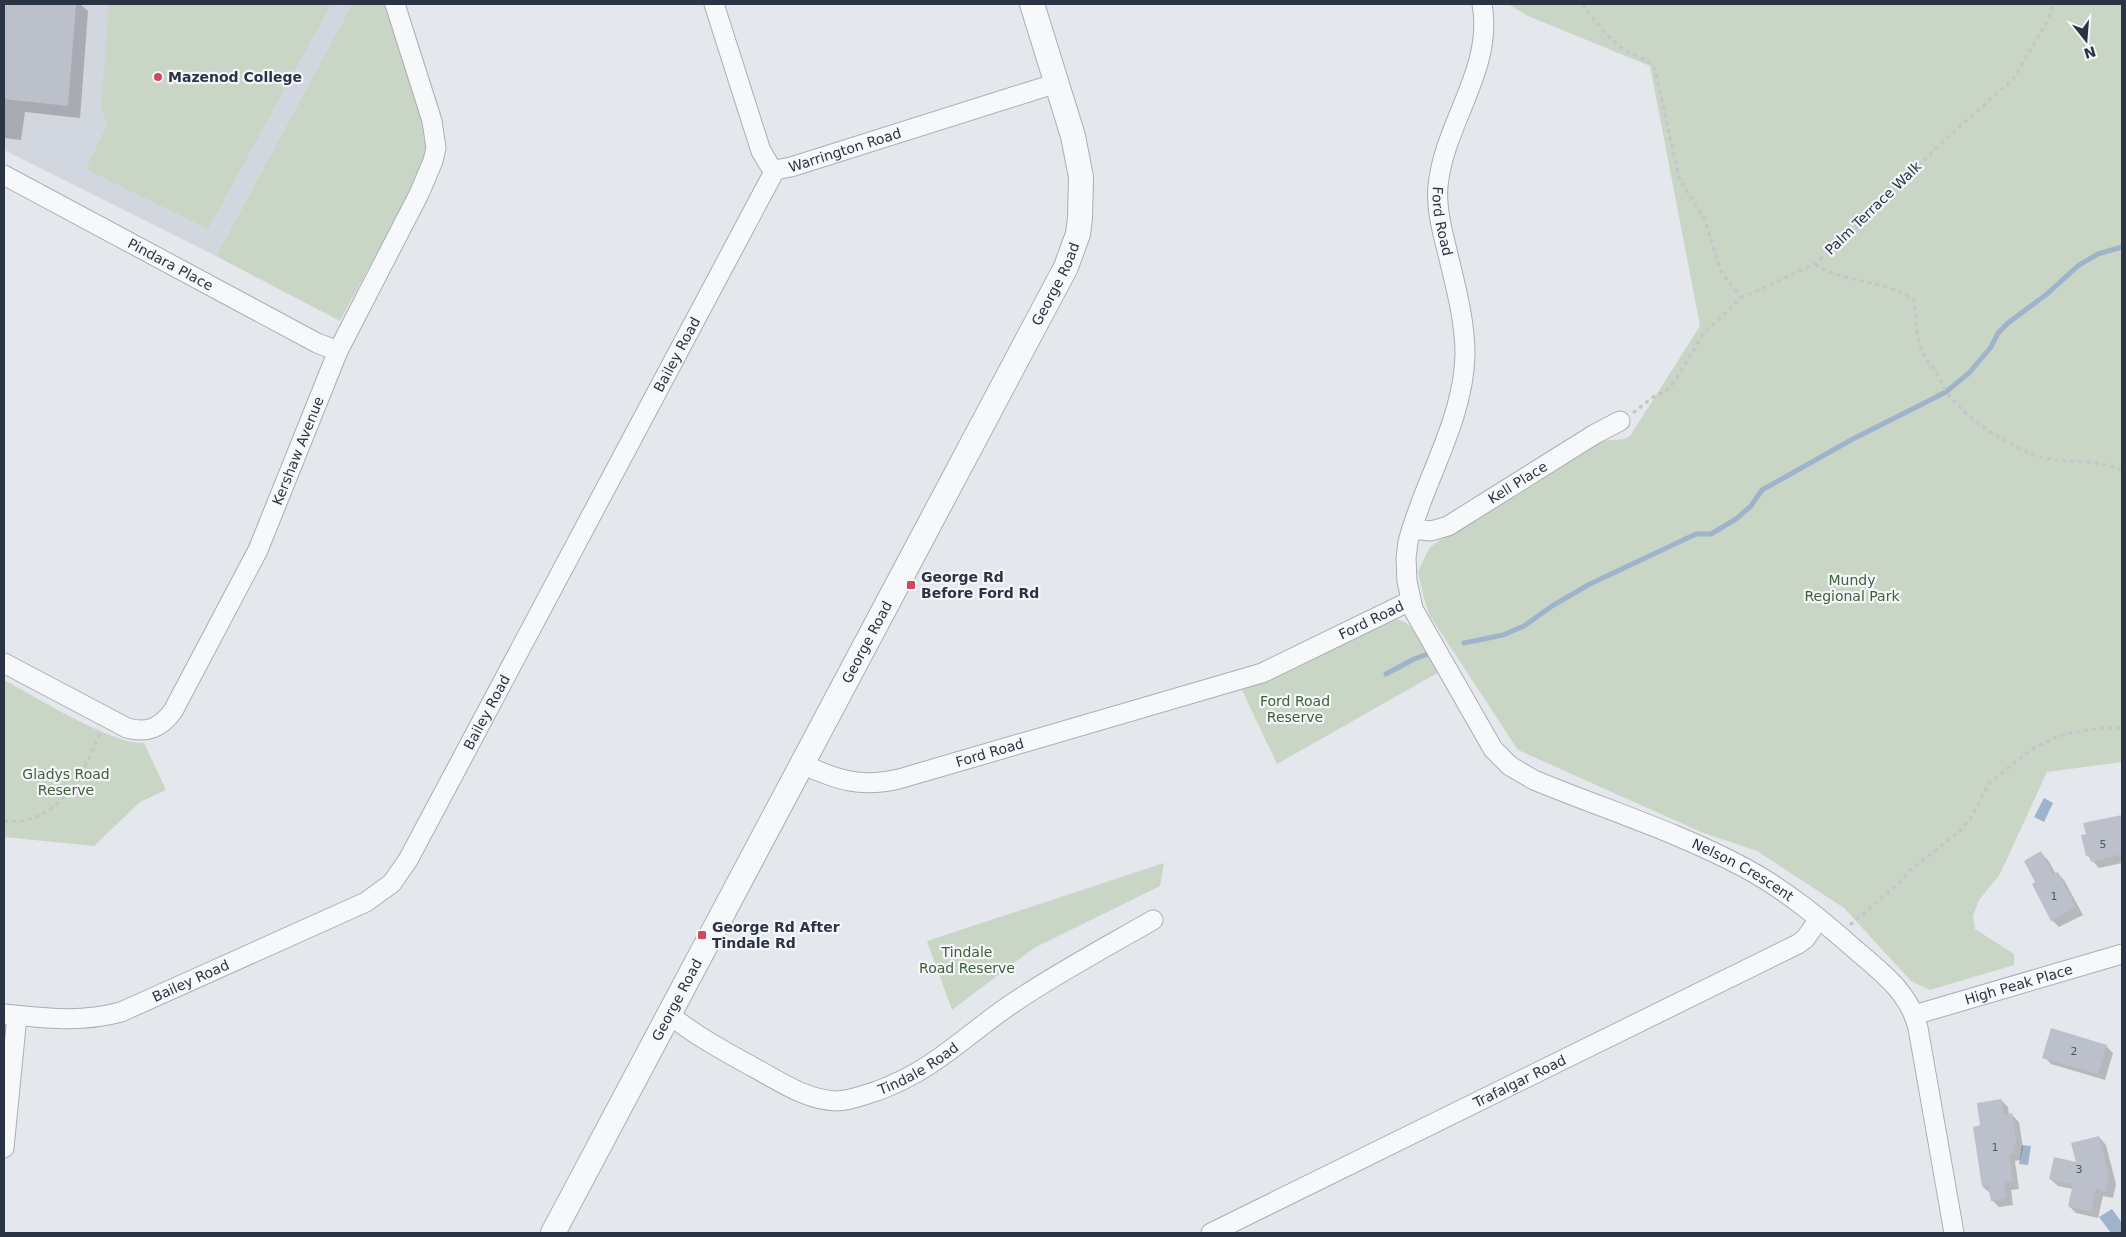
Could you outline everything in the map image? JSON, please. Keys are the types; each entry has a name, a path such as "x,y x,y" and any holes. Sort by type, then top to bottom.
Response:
{"street":[{"name":"Kershaw Avenue","path":"4,663 127,728 148,730 159,726 168,718 177,705 258,550 338,351 419,194 433,161 436,148 432,121 395,4"},
{"name":"Warrington Road","path":"714,4 762,151 770,166 775,170 784,169 1057,83"},
{"name":"George Road","path":"554,1233 1060,281 1072,251 1080,218 1081,177 1073,136 1032,4"},
{"name":"Ford Road","path":"802,764 831,777 856,783 878,783 899,779 1262,673 1410,601 1406,558 1412,529 1457,404 1464,368 1463,329 1441,225 1438,187 1446,151 1481,53 1484,28 1482,4"},
{"name":"Bailey Road","path":"10,1015 56,1020 83,1020 122,1012 366,902 392,882 413,851 775,170"},
{"name":"Pindara Place","path":"4,175 317,343 338,351"},
{"name":"Kell Place","path":"1412,529 1432,531 1448,526 1595,434 1620,421"},
{"name":"Nelson Crescent","path":"1410,601 1416,616 1493,749 1510,766 1534,780 1697,845 1726,858 1764,879 1819,919 1895,985 1906,999 1914,1014 1954,1233"},
{"name":"Trafalgar Road","path":"1211,1233 1798,944 1819,919"},
{"name":"Tindale Road","path":"670,1015 700,1038 794,1090 817,1098 838,1101 847,1100 886,1087 921,1072 1013,1003 1152,920"},
{"name":"High Peak Place","path":"1914,1014 2122,954"},
{"path":"4,1148 10,1015"}],"path":[{"path":"1583,4 1608,36 1624,50 1652,62 1679,178 1705,220 1721,272 1741,298"},
{"name":"Palm Terrace Walk","path":"2053,4 2048,20 2014,78 1936,148 1876,209 1815,264 1833,273 1886,286 1906,294 1914,300 1916,312 1915,326 1925,360 1935,371 1947,393 1963,412 1984,428 2023,451 2043,458 2101,465 2122,471"},
{"path":"1620,421 1653,397 1667,390 1704,333 1741,298 1815,264"},
{"path":"1846,928 1898,884 1909,871 1960,831 1972,816 1989,783 2032,749 2060,735 2100,728 2122,728"},
{"path":"4,821 18,823 48,812 84,767 101,730"}],"shaded area":[{"name":"Mazenod College","path":"4,4 352,4 216,256 4,150"}],"green space":[{"path":"109,4 331,4 208,229 86,169 107,125 101,108"},
{"path":"352,4 398,4 436,144 340,321 216,256"},
{"name":"Mundy Regional Park","path":"1508,4 2122,4 2122,762 2047,772 2000,874 1979,900 1973,916 1975,929 2014,954 2014,965 1930,990 1911,981 1844,908 1757,851 1701,832 1518,750 1430,616 1418,571 1430,547 1552,468 1594,444 1630,436 1700,326 1650,66 1528,16"},
{"name":"Ford Road Reserve","path":"1395,619 1403,621 1416,632 1439,672 1277,764 1242,690"},
{"name":"Gladys Road Reserve","path":"4,680 94,728 130,742 144,743 166,790 140,802 94,846 4,837"},
{"name":"Tindale Road Reserve","path":"1164,863 1160,886 1034,948 952,1010 927,941"}],"water":[{"path":"2044,798 2053,803 2044,822 2034,817"},
{"path":"2022,1145 2031,1146 2028,1165 2019,1164"},
{"path":"2112,1209 2122,1223 2121,1233 2111,1233 2099,1217"}],"building":[{"path":"4,4 76,4 68,106 4,99"},
{"path":"2122,815 2122,854 2091,862 2089,855 2086,856 2081,835 2086,834 2083,823"},
{"path":"2041,851 2053,874 2058,872 2076,907 2051,921 2032,884 2035,882 2024,861"},
{"path":"2051,1028 2107,1045 2098,1074 2042,1058"},
{"path":"2001,1099 2004,1115 2012,1113 2016,1140 2013,1153 2009,1154 2013,1182 2004,1183 2006,1198 1991,1201 1988,1186 1982,1187 1973,1127 1980,1125 1977,1103"},
{"path":"2099,1136 2109,1177 2106,1192 2096,1189 2091,1212 2068,1206 2073,1184 2049,1179 2054,1157 2076,1162 2071,1143"}],"waterway":[{"path":"1947,391 1969,373 1991,347 1998,333 2008,323 2047,294 2079,265 2098,254 2122,247"},
{"path":"1464,643 1503,635 1524,626 1552,606 1590,584 1696,534 1711,534 1736,519 1751,506 1762,490 1851,440 1946,392"},
{"path":"1386,674 1414,659 1431,653"}],"place":[{"name":"Mazenod College","path":"158,77"},
{"name":"George Rd Before Ford Rd","path":"911,585"},
{"name":"George Rd After Tindale Rd","path":"702,935"}]}
